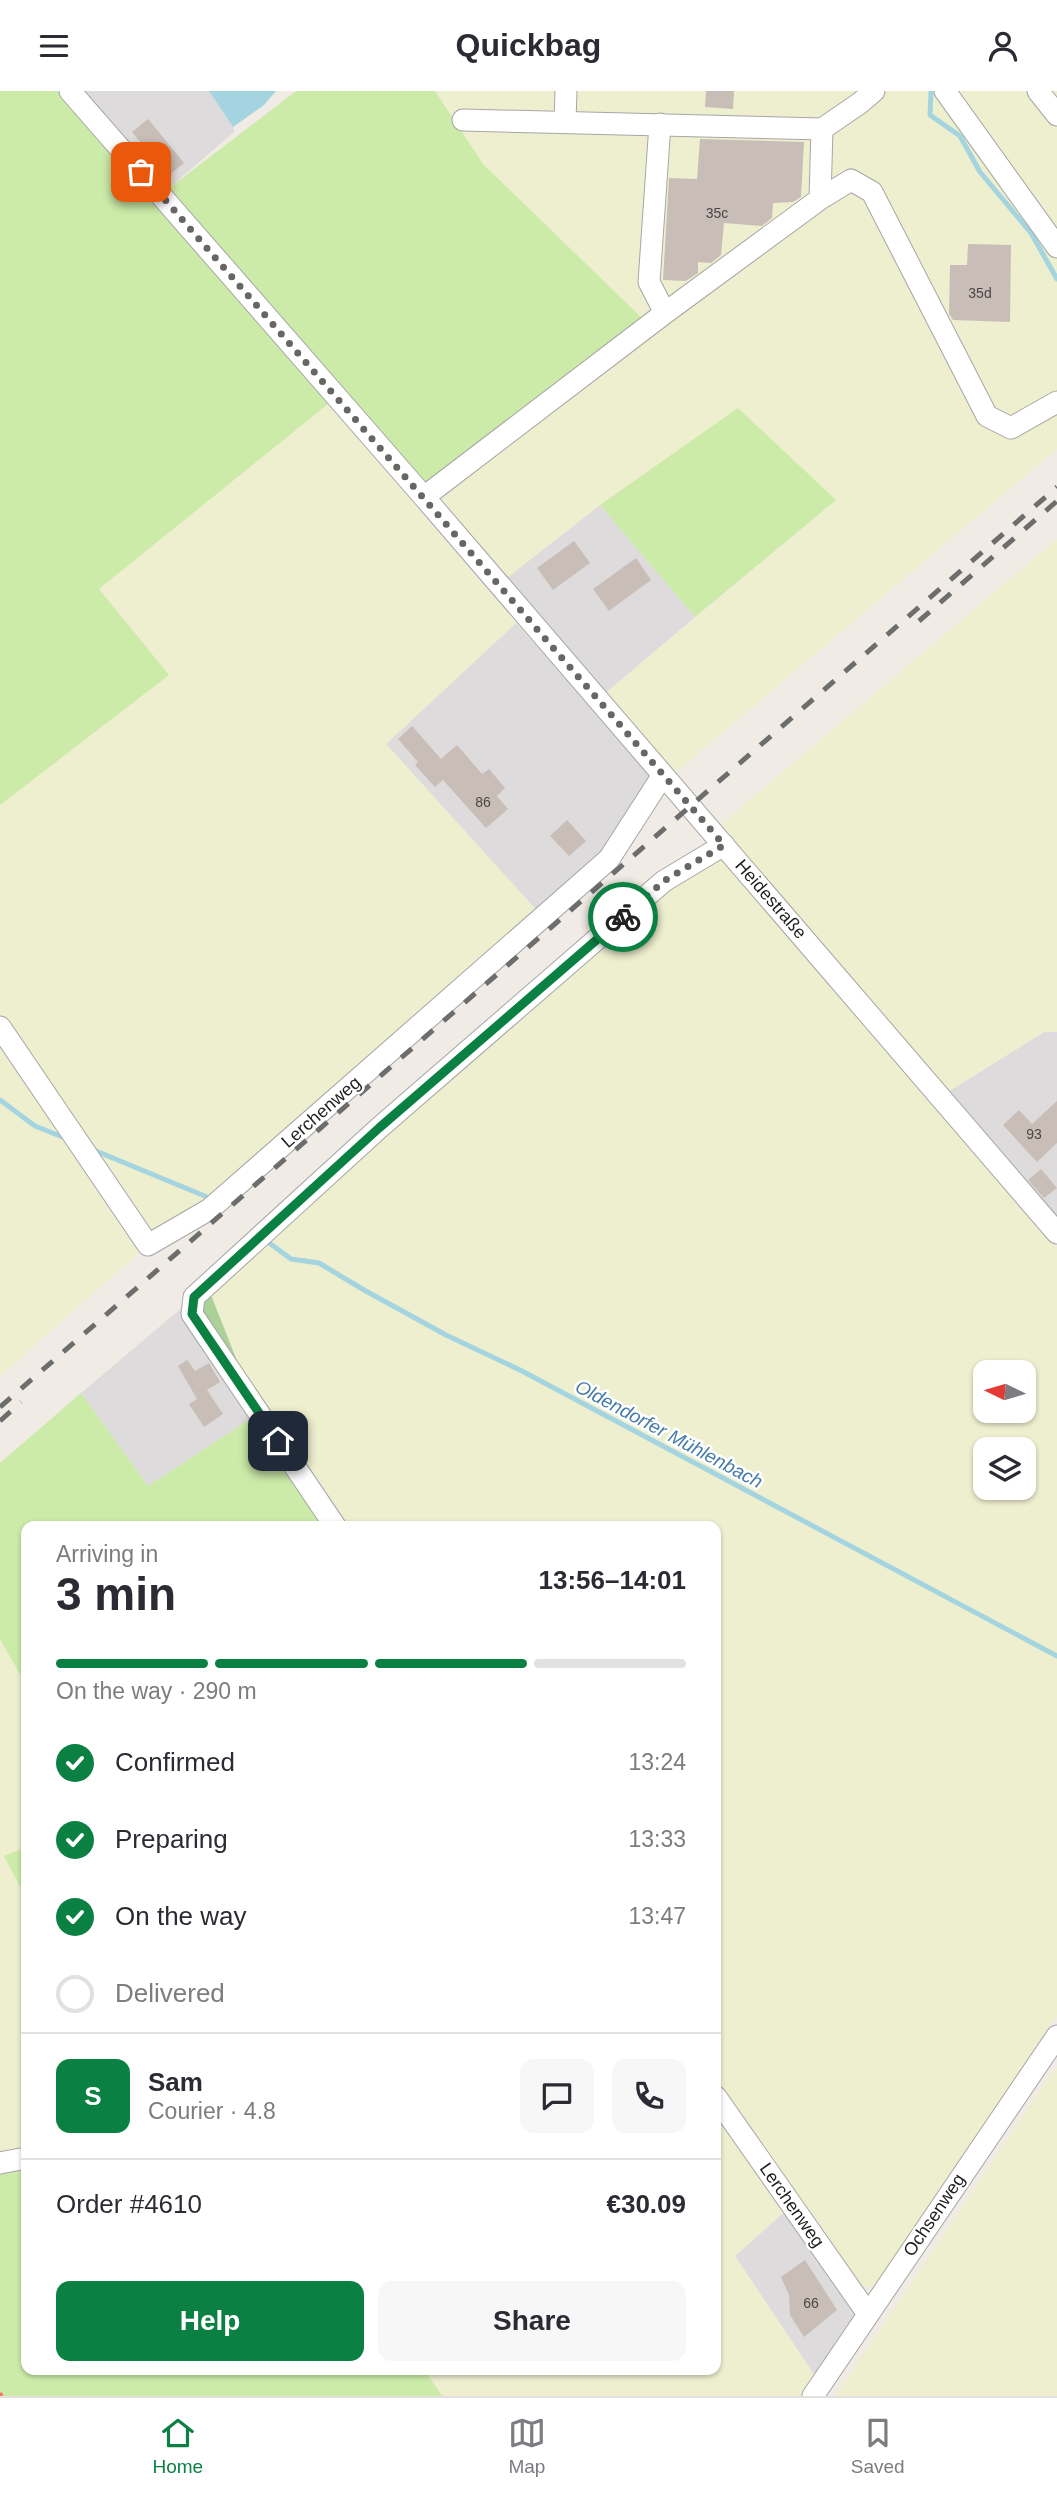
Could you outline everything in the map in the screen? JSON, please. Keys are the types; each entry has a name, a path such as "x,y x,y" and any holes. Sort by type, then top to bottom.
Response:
{"street":[{"name":"Heidestraße","path":"70,91 424,497 1057,1233"},
{"path":"565,121 566,91"},
{"path":"945,91 1057,247"},
{"path":"1038,91 1057,115"},
{"path":"463,120 822,129 864,95"},
{"path":"660,124 649,282 665,313"},
{"path":"820,199 822,129"},
{"path":"424,497 665,313 820,199 851,180 872,192 987,416 1012,428 1057,402"},
{"name":"Lerchenweg","path":"0,1027 148,1245 211,1209 609,859 663,775"},
{"path":"332,1521 192,1314 194,1297 390,1119 664,881 724,845"},
{"name":"Ochsenweg","path":"813,2396 1057,2036"},
{"name":"Lerchenweg","path":"721,2104 868,2314"},
{"path":"0,2163 21,2159"}],"shaded area":[{"path":"77,91 209,91 234,132 168,189"},
{"path":"600,505 695,617 602,696 503,581"},
{"path":"516,623 654,777 611,843 540,914 386,744"},
{"path":"1044,1032 1057,1032 1057,1222 946,1093"},
{"path":"183,1307 255,1416 148,1486 81,1393"},
{"path":"792,2205 868,2314 821,2385 735,2256"}],"green space":[{"path":"0,91 62,91 328,404 99,589 169,675 0,805"},
{"path":"296,91 435,91 483,164 645,321 428,486 168,189"},
{"path":"435,91 1057,91 1057,449 676,772 602,696 836,500 600,505 503,581 440,501 445,487 645,321 483,164"},
{"path":"328,404 516,623 386,744 540,914 293,1128 148,1245 0,1376 0,805 168,675 98,589"},
{"path":"738,408 836,500 695,617 600,505"},
{"path":"1057,539 1057,1032 1044,1032 946,1093 719,826"},
{"path":"721,860 1057,1248 1057,2016 874,2287 856,2285 721,2091 721,1521 342,1521 241,1371 209,1290 647,899"},
{"path":"209,1290 241,1371 200,1313 201,1300"},
{"path":"81,1393 148,1486 255,1416 326,1521 21,1521 21,1676 0,1639 0,1463"},
{"path":"0,1639 21,1676 21,1849 5,1857 21,1888 21,2156 0,2161"},
{"path":"21,1849 21,1888 4,1856"},
{"path":"1057,2066 1057,2396 835,2396 868,2347"},
{"path":"721,2104 792,2205 735,2256 821,2385 813,2396 442,2396 428,2375 721,2375"},
{"path":"21,2156 21,2375 428,2375 442,2396 0,2396 0,2161"}],"water":[{"path":"209,91 276,91 264,105 233,127"}],"building":[{"path":"706,91 734,91 733,109 705,107"},
{"path":"148,119 184,163 168,176 132,132"},
{"path":"700,139 804,142 801,197 793,202 773,203 772,218 762,226 724,223 721,255 711,263 698,262 698,273 686,281 663,280 669,178 697,179"},
{"path":"968,244 1011,245 1010,322 953,320 949,314 950,265 967,265"},
{"path":"574,541 590,563 553,590 537,568"},
{"path":"636,558 651,580 609,611 593,589"},
{"path":"412,726 441,759 457,745 482,774 489,769 505,788 497,796 508,809 486,828 443,780 435,787 415,765 418,762 398,739"},
{"path":"567,820 586,841 569,856 550,836"},
{"path":"1057,1101 1057,1143 1037,1162 1003,1125 1019,1110 1032,1124"},
{"path":"1041,1169 1057,1188 1044,1198 1028,1180"},
{"path":"187,1360 195,1371 209,1363 220,1382 207,1390 223,1414 204,1427 189,1404 197,1399 178,1366"},
{"path":"805,2260 837,2310 804,2337 790,2315 789,2295 781,2277"}],"waterway":[{"path":"931,91 930,115 960,136 980,172 1031,233 1057,279"},
{"name":"Oldendorfer Mühlenbach","path":"0,1100 35,1126 65,1138"},
{"name":"Oldendorfer Mühlenbach","path":"96,1151 212,1199"},
{"name":"Oldendorfer Mühlenbach","path":"268,1242 291,1259 319,1263 446,1335 522,1371 1057,1656"}],"railway":[{"path":"0,1407 1057,487"},
{"path":"919,621 1057,501"},
{"path":"0,1421 21,1402"}],"way so far":[{"path":"141,172 724,845 664,881 623,917"}],"route":[{"path":"278,1441 192,1314 194,1297 379,1128 623,917"}]}
